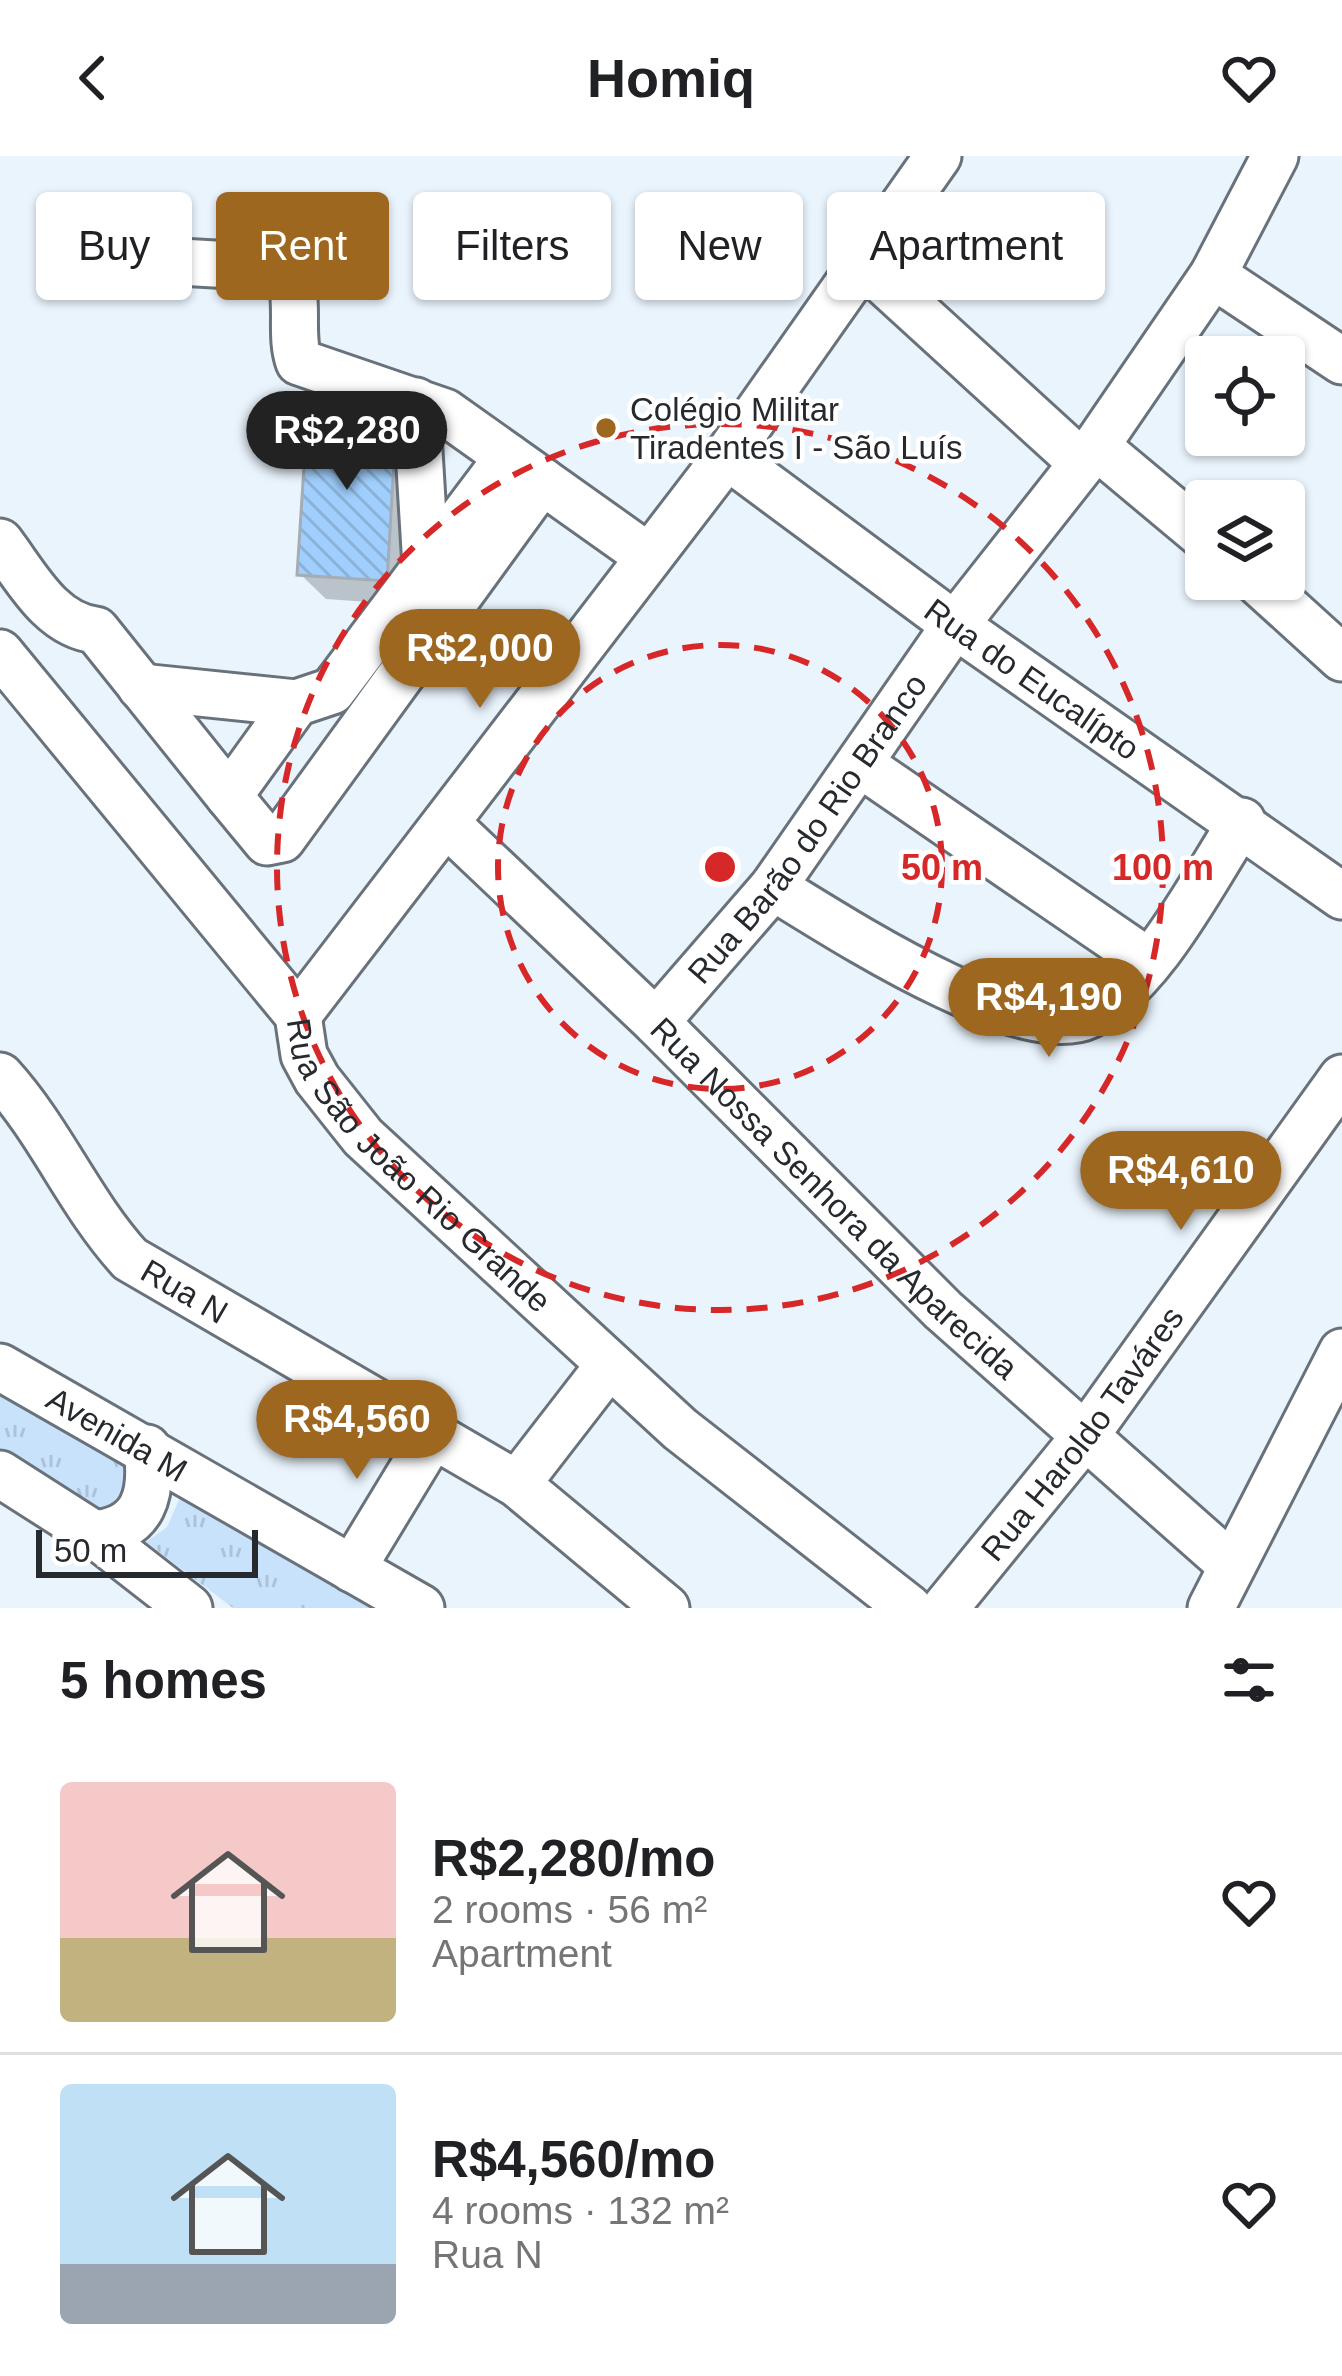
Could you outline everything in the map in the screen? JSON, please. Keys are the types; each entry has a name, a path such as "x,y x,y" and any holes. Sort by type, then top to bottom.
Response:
{"street":[{"path":"913,192 938,156"},
{"name":"Rua Barão do Rio Branco","path":"656,1022 773,887 956,625 1089,455 1213,275 1275,156"},
{"path":"192,263 284,268 293,280 292,344 299,362 445,412 650,557"},
{"path":"1213,275 1342,361"},
{"path":"298,1015 727,456 837,300"},
{"path":"907,300 1089,455 1185,523"},
{"path":"416,401 426,567"},
{"name":"Rua do Eucalípto","path":"727,456 956,625 1242,821 1342,896"},
{"path":"141,687 296,703 332,691 426,567 525,469"},
{"path":"0,542 56,614 74,627 96,630 267,842 282,839 525,469"},
{"path":"1278,600 1342,658"},
{"name":"Rua São João Rio Grande","path":"0,653 298,1015 304,1055 336,1107 680,1429 909,1608"},
{"path":"229,796 296,703"},
{"path":"860,764 1149,962"},
{"path":"773,887 894,959 995,1006 1039,1020 1085,1017 1110,1001 1149,962 1242,821"},
{"name":"Rua Nossa Senhora da Aparecida","path":"446,823 656,1022 877,1247 1231,1565"},
{"name":"Rua N","path":"0,1076 41,1125 104,1229 130,1259 518,1484 666,1608"},
{"name":"Rua Haroldo Taváres","path":"946,1608 1086,1436 1342,1078"},
{"path":"1211,1608 1342,1352"},
{"path":"518,1484 610,1365"},
{"name":"Avenida M","path":"0,1367 421,1608"},
{"path":"352,1569 432,1437"},
{"path":"94,1534 116,1532 140,1514 148,1496 147,1448"},
{"path":"0,1474 94,1534 189,1608"}],"green space":[{"path":"0,1386 126,1460 123,1494 102,1522 0,1456"},
{"path":"181,1495 397,1608 233,1608 146,1542 167,1527"}],"building":[{"path":"308,405 397,411 387,581 297,575"}],"place":[{"name":"Colégio Militar Tiradentes I - São Luís","path":"606,428"}]}
